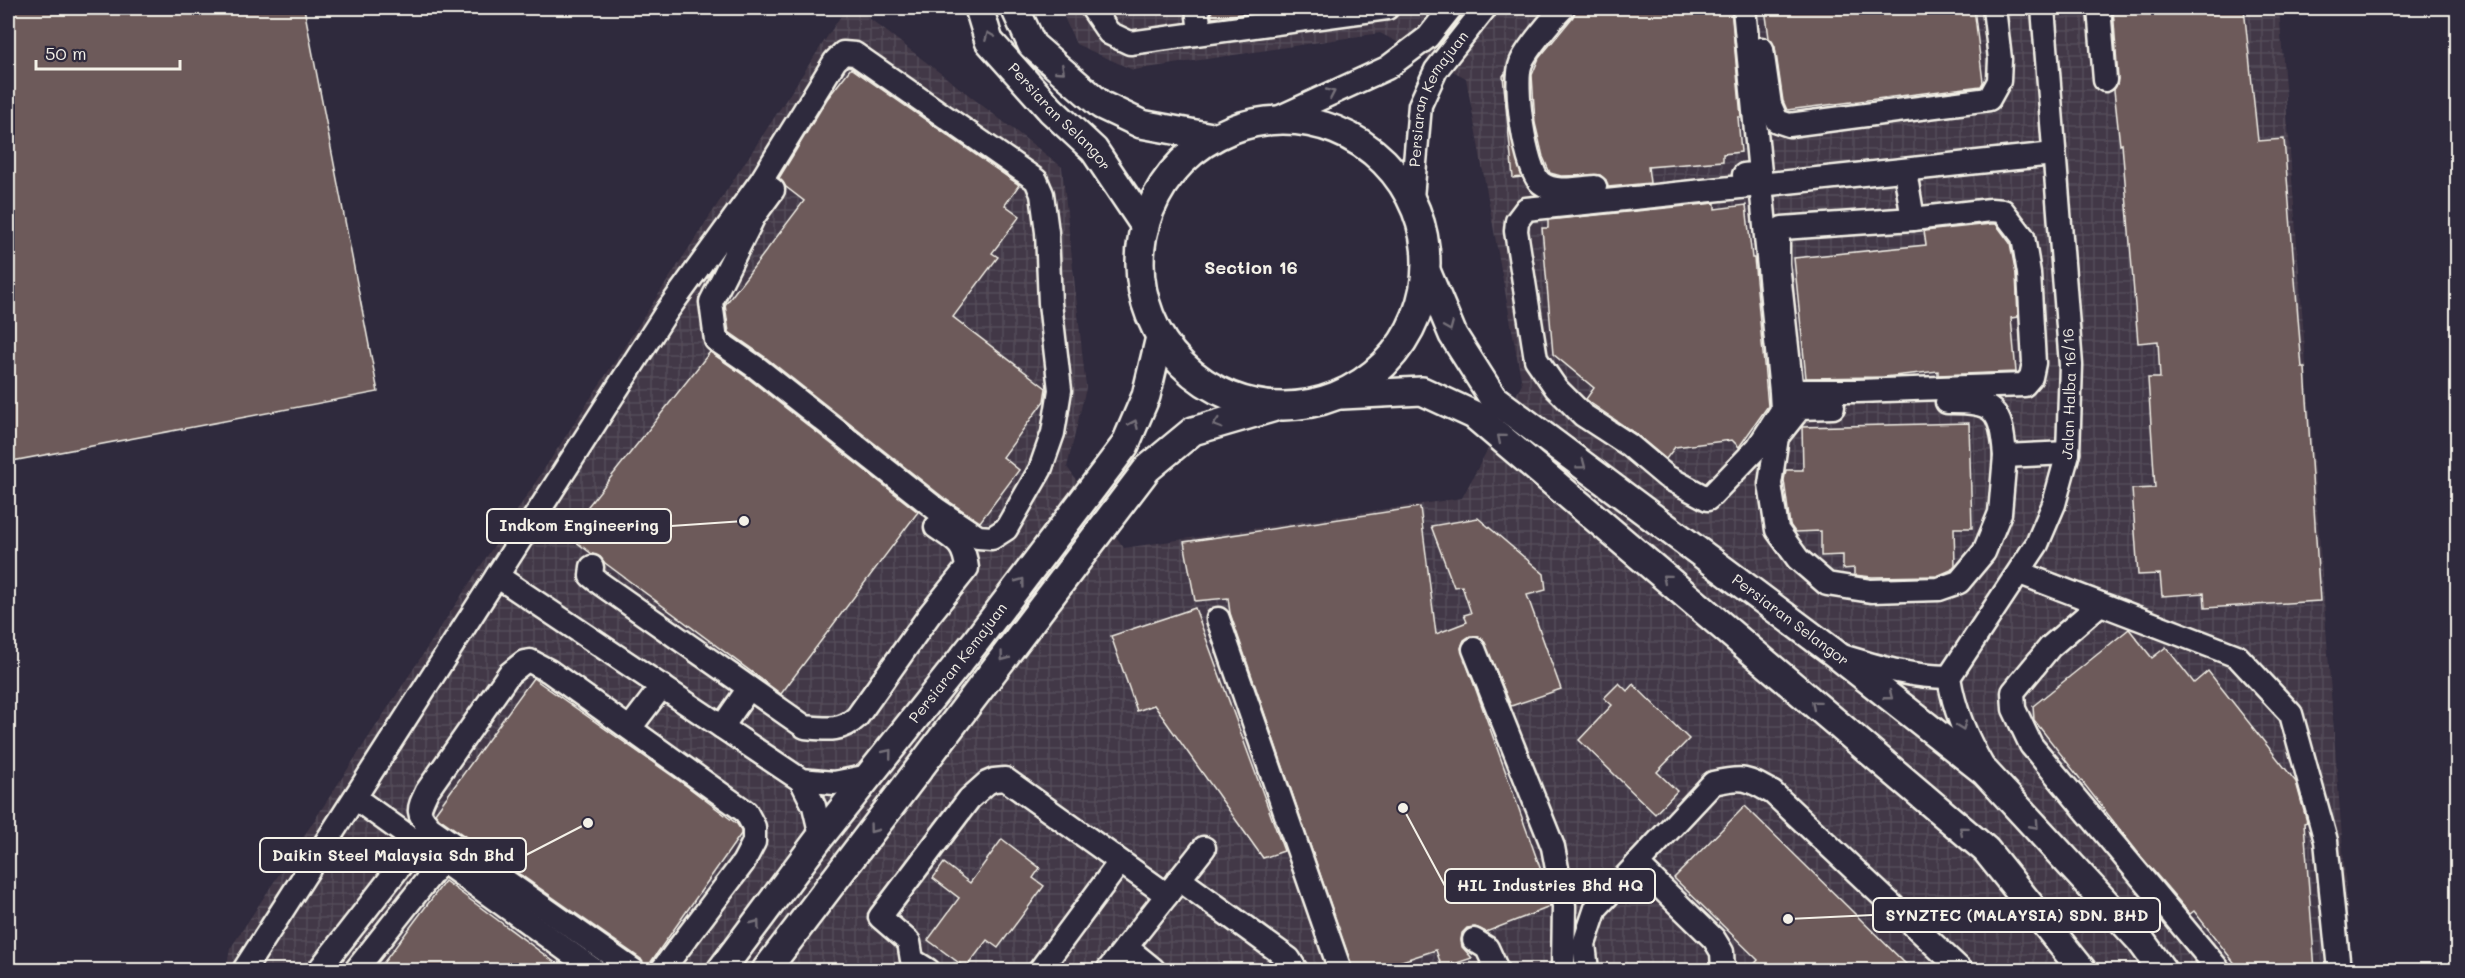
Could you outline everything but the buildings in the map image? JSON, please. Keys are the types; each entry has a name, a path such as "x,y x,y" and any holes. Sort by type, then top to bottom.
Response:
{"main road":[{"name":"Persiaran Selangor","path":"979,8 988,41 1051,110 1094,150 1144,226"},
{"name":"Persiaran Selangor","path":"1015,8 1032,45 1101,105 1141,124 1212,137"},
{"path":"1273,407 1229,397 1190,372 1160,337 1145,302 1140,264 1144,226 1159,190 1182,161 1212,137 1244,124 1278,118 1318,123 1356,139 1388,164 1412,198 1424,235 1427,273 1419,311 1401,346 1375,375 1342,395"},
{"name":"Persiaran Selangor","path":"1427,273 1453,335 1493,398 1833,652 1985,772 2141,941 2162,970"},
{"name":"Persiaran Kemajuan","path":"721,970 821,836 977,640 1125,445 1146,396 1160,337"},
{"path":"766,970 1147,469 1193,431 1273,407 1308,405 1342,395 1422,391 1474,415 1986,850 2082,970"}],"street":[{"path":"1092,8 1109,33 1131,43 1387,8"},
{"path":"1197,8 1200,33"},
{"name":"Persiaran Kemajuan","path":"1278,118 1387,68 1428,37 1451,8"},
{"name":"Persiaran Kemajuan","path":"1412,198 1420,105 1436,70 1485,8"},
{"path":"1563,8 1520,63 1518,95 1525,150 1539,181 1549,187 1568,189 1905,171 2054,154"},
{"path":"1744,8 1782,410 1758,447 1708,499 1667,477 1629,445 1583,415 1556,388 1536,359 1522,275 1517,221 1526,209 1760,179"},
{"path":"1757,8 1770,105 1777,121 1790,125 1989,99 1999,81 2000,59 1994,8"},
{"name":"Jalan Halba 16/16","path":"1949,677 2020,573 2037,544 2054,504 2068,453 2070,365 2043,8"},
{"path":"2099,8 2104,80"},
{"path":"244,970 667,311 760,181 835,61 843,53 855,54 1036,180 1042,194 1047,232 1050,303 1060,390 1053,433 1040,470 1006,530 992,538 978,537 936,509 757,368 716,340 711,303 754,216 773,190 760,181"},
{"path":"1905,171 1913,219"},
{"path":"1991,210 2003,211 2012,220 2023,237 2029,273 2034,363 2031,377 2024,385 2014,387 1797,391 1791,384 1778,264 1778,231 1782,228 1913,219 1991,210"},
{"path":"1972,402 1989,407 2002,426 2005,456 2000,513 1984,552 1959,582 1939,589 1871,591 1827,584 1798,559 1777,530 1770,484 1777,437 1800,408 1972,402"},
{"path":"2005,456 2068,453"},
{"path":"592,567 591,576 601,584 805,727 832,730 847,726 857,717 930,614 967,568 965,552 959,543 927,522"},
{"path":"2020,573 2237,656 2291,714 2326,841 2339,970"},
{"path":"497,576 801,780 834,783 869,776"},
{"path":"2100,604 2050,646 2013,692 2014,709 2031,745 2219,970"},
{"path":"1218,619 1340,970"},
{"path":"1474,649 1553,847 1564,906 1563,970"},
{"path":"1833,652 1888,670 1921,677 1949,677 1953,704 1965,735 1985,772"},
{"path":"594,970 441,862 423,837 419,808 427,791 510,674 524,662 534,662 549,671 630,728 746,812 754,827 754,843 743,863 662,970"},
{"path":"630,728 662,686"},
{"path":"722,727 749,688"},
{"path":"928,970 912,960 909,942 880,917 969,799 987,783 1005,779 1120,861 1173,887 1289,958 1296,970"},
{"path":"1587,970 1584,944 1596,908 1713,783 1732,779 1749,779 1773,793 1960,970"},
{"path":"801,780 814,806 821,836"},
{"path":"355,798 423,837 633,970"},
{"path":"319,970 423,837"},
{"path":"1108,970 1204,848"},
{"path":"1040,970 1120,861"},
{"path":"356,970 441,862"},
{"path":"1637,864 1714,939 1722,952 1723,970"},
{"path":"1474,940 1487,948 1497,970"},
{"path":"1126,947 1153,969"}],"shaded area":[{"path":"846,8 856,8 1062,167 1086,388 1067,467 1124,548 1462,498 1522,384 1466,78 1380,33 1133,70 1076,44 1060,8 2279,8 2352,970 226,970 230,949"}],"place":[{"name":"Indkom Engineering","path":"744,521"},
{"name":"HIL Industries Bhd HQ","path":"1403,808"},
{"name":"Daikin Steel Malaysia Sdn Bhd","path":"588,823"},
{"name":"SYNZTEC (MALAYSIA) SDN. BHD","path":"1788,919"}],"district":[{"name":"Section 16","path":"1251,268"}]}
